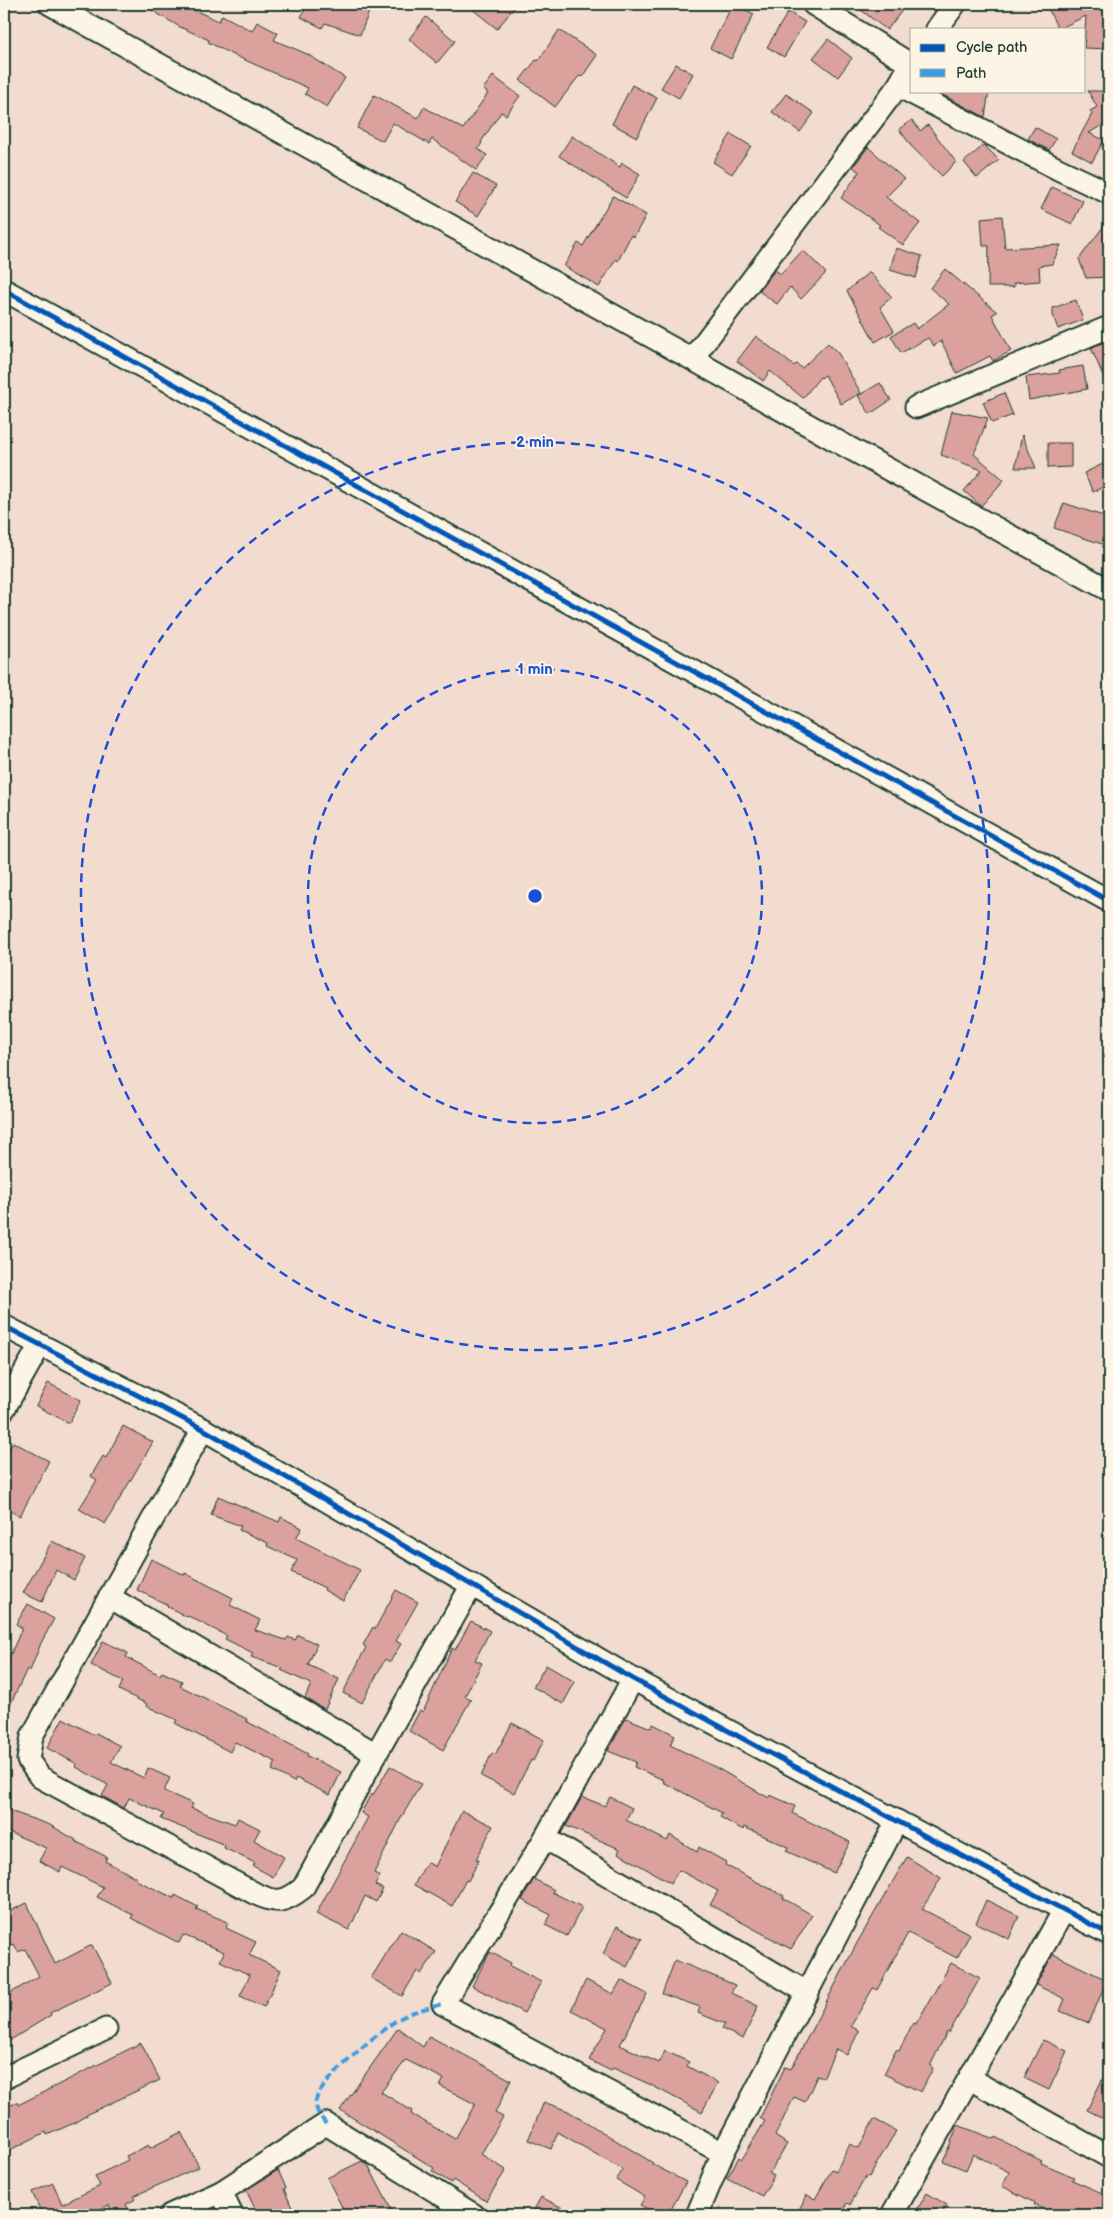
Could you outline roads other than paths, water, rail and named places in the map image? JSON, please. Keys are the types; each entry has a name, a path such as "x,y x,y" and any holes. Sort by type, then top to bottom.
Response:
{"street":[{"path":"50,4 86,12 842,444 1109,590"},
{"path":"813,4 910,62"},
{"path":"938,28 956,4"},
{"path":"692,359 898,86 910,65"},
{"path":"898,86 1058,170 1109,193"},
{"path":"4,290 1109,901"},
{"path":"916,406 1109,327"},
{"path":"4,1326 203,1429 633,1678 1109,1934"},
{"path":"4,1409 40,1345"},
{"path":"203,1429 111,1598 32,1736 28,1760 40,1777 254,1893 269,1900 288,1900 303,1888 376,1754 472,1586"},
{"path":"111,1598 376,1754"},
{"path":"633,1678 545,1838 443,2004 724,2153"},
{"path":"697,2215 724,2153 897,1821"},
{"path":"545,1838 808,1993"},
{"path":"892,2215 1064,1910"},
{"path":"4,2078 106,2029"},
{"path":"970,2079 1109,2157"},
{"path":"170,2215 221,2192 326,2124 474,2215"},
{"path":"221,2192 232,2215"}]}
